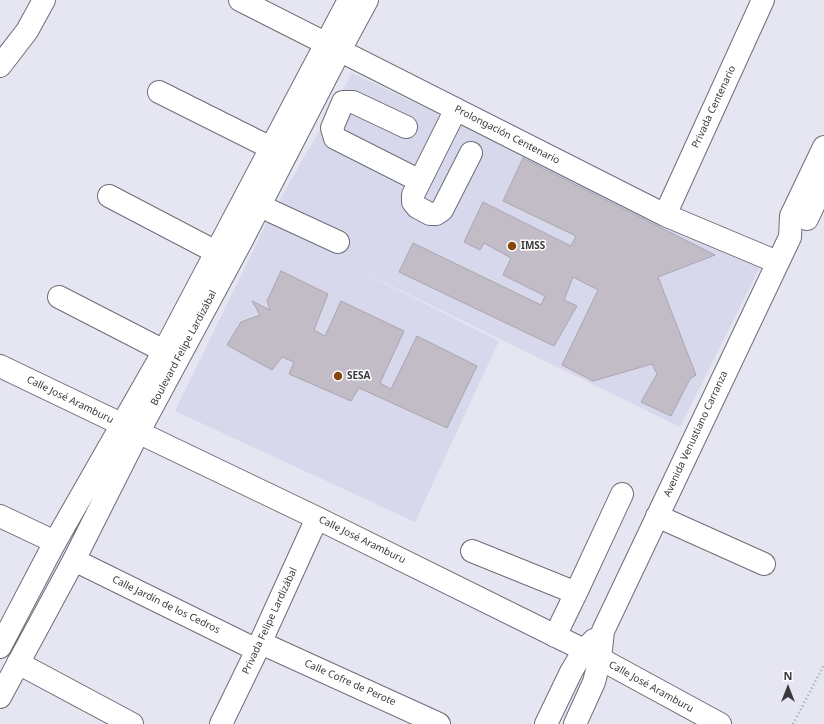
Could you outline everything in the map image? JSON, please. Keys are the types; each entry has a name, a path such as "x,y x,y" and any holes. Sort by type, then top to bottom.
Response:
{"street":[{"path":"0,66 27,31 44,0"},
{"name":"Prolongación Centenario","path":"240,0 664,215 778,262"},
{"name":"Boulevard Felipe Lardizábal","path":"0,697 74,560 164,351 216,252 234,236 260,206 333,47 349,0"},
{"name":"Boulevard Felipe Lardizábal","path":"0,647 55,542 130,429 234,236 271,148 333,47 367,0"},
{"name":"Privada Centenario","path":"664,215 763,0"},
{"path":"159,92 271,148"},
{"path":"406,127 353,102 343,102 332,128 335,138 420,181"},
{"path":"456,109 412,195 413,202 417,207 430,214 436,214 442,210 471,153"},
{"name":"Avenida Venustiano Carranza","path":"790,237 791,216 824,147"},
{"name":"Avenida Venustiano Carranza","path":"546,724 571,672 592,654 790,237 804,224 824,183"},
{"path":"110,196 216,252"},
{"path":"260,206 338,242"},
{"path":"60,297 164,351"},
{"name":"Calle José Aramburu","path":"1,368 317,518 592,654 720,724"},
{"path":"555,636 622,494"},
{"path":"0,516 55,542"},
{"path":"657,516 764,564"},
{"name":"Privada Felipe Lardizábal","path":"221,724 259,647 317,518"},
{"path":"472,551 576,594"},
{"name":"Calle Jardín de los Cedros","path":"74,560 259,647"},
{"name":"Calle Cofre de Perote","path":"259,647 439,724"},
{"path":"575,724 594,682 592,654"},
{"path":"18,663 132,724"}],"path":[{"path":"793,724 824,665"}],"shaded area":[{"path":"352,73 760,267 680,427 332,257 499,341 415,522 175,411 266,224"}],"building":[{"path":"523,158 715,255 658,277 696,375 690,379 671,416 641,402 657,374 652,364 593,381 562,365 598,290 573,277 564,300 577,306 554,346 399,272 413,243 541,305 545,296 503,275 511,258 484,243 480,250 464,242 483,202 571,246 576,236 503,201"},
{"path":"281,271 328,294 314,330 325,336 341,301 404,331 380,383 391,389 417,336 477,366 447,428 359,388 351,401 289,374 294,362 282,357 272,370 227,345 241,322 260,315 252,301 270,310 267,301"}],"place":[{"name":"IMSS","path":"512,246"},
{"name":"SESA","path":"338,376"}]}
